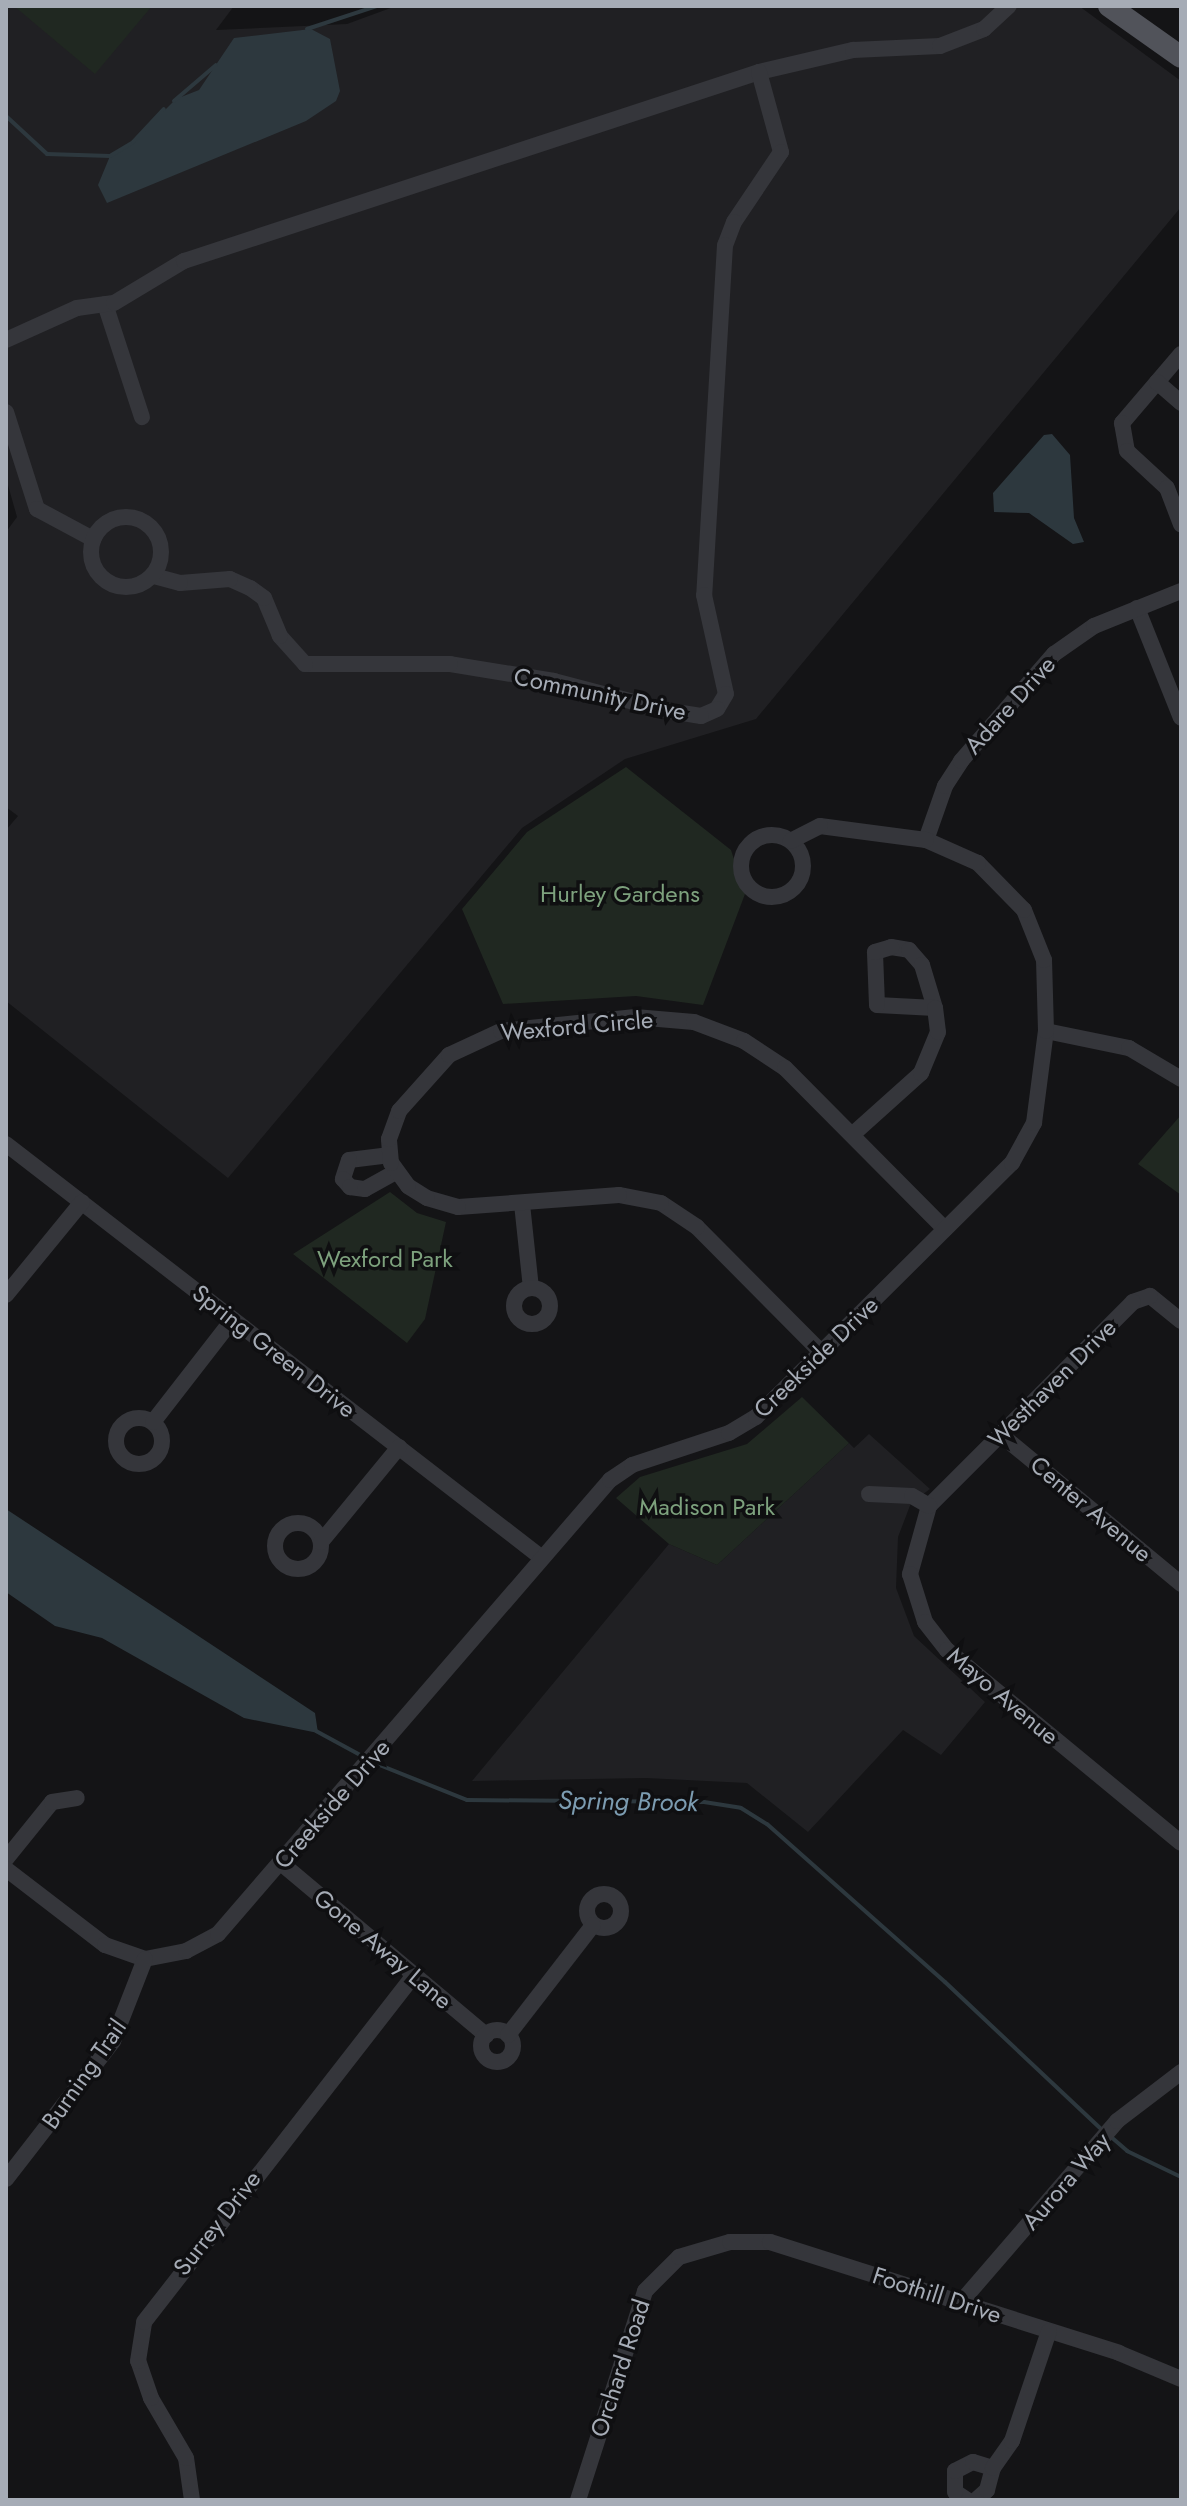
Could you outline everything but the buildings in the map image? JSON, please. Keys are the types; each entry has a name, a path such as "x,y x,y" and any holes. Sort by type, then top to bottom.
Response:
{"main road":[{"path":"1109,6 1181,57"}],"street":[{"path":"6,340 77,308 105,304 184,261 759,72 853,50 940,46 984,29 1009,6"},
{"name":"Community Drive","path":"93,539 91,561 112,585 134,587 153,576 180,583 230,579 250,588 264,598 280,636 305,664 450,664 554,681 664,710 701,716 717,709 726,694 704,595 725,245 734,222 781,152 759,72"},
{"path":"105,304 142,417"},
{"path":"1181,354 1122,423 1122,437 1127,451 1167,488 1181,524"},
{"path":"1157,382 1181,403"},
{"path":"6,412 37,509 93,539 109,521 133,517 145,522 154,530 162,553 153,576"},
{"name":"Adare Drive","path":"926,840 956,768 1038,670 1083,633 1181,591"},
{"path":"1137,608 1181,718"},
{"name":"Creekside Drive","path":"145,1959 186,1951 218,1934 619,1472 738,1429 821,1352 1012,1163 1028,1139 1037,1107 1046,1031 1044,960 1024,910 978,863 926,840 820,826 791,841"},
{"path":"852,1135 921,1073 938,1032 935,1008 922,965 909,950 891,947 875,952 877,1005 935,1008"},
{"name":"Wexford Circle","path":"396,1172 389,1139 399,1111 439,1064 469,1042 501,1031 635,1017 694,1022 744,1041 785,1068 945,1229"},
{"path":"1046,1031 1129,1048 1181,1079"},
{"name":"Spring Green Drive","path":"6,1144 542,1558"},
{"path":"390,1155 349,1160 343,1179 350,1187 365,1189 396,1172 408,1186 442,1204 522,1204 619,1195 675,1210 821,1352"},
{"path":"6,1295 82,1202"},
{"path":"522,1204 531,1288"},
{"name":"Westhaven Drive","path":"929,1506 1137,1299 1153,1298 1181,1321"},
{"path":"153,1422 233,1319"},
{"name":"Center Avenue","path":"1000,1434 1181,1584"},
{"path":"321,1542 399,1447"},
{"path":"869,1494 912,1496 929,1506"},
{"name":"Mayo Avenue","path":"929,1506 910,1574 931,1631 954,1656 1181,1843"},
{"path":"6,1859 52,1802 77,1798"},
{"name":"Gone Away Lane","path":"281,1863 486,2035"},
{"path":"6,1869 98,1940 145,1959"},
{"path":"508,2035 593,1925"},
{"name":"Burning Trail","path":"6,2179 113,2041 145,1959"},
{"name":"Surrey Drive","path":"192,2500 186,2458 151,2398 138,2361 144,2322 413,1976"},
{"path":"497,2030 508,2035 512,2052 497,2062 482,2052 486,2035 497,2030"},
{"name":"Aurora Way","path":"961,2302 1117,2121 1181,2072"},
{"name":"Foothill Drive","path":"688,2253 730,2242 770,2242 1049,2331 1181,2379"},
{"name":"Orchard Road","path":"578,2500 639,2303 658,2274 688,2253"},
{"path":"976,2500 987,2490 993,2468 1012,2441 1049,2331"},
{"path":"967,2500 955,2492 955,2471 973,2462 993,2468"}],"shaded area":[{"path":"6,6 234,6 216,30 347,24 396,6 1079,6 1181,81 1181,207 756,719 625,759 522,828 228,1178 6,1001 6,830 18,816 6,807 6,532 17,517 6,478"},
{"path":"311,29 330,39 340,91 336,101 306,121 107,203 98,185 110,156 133,142 176,99 199,90 234,38"},
{"path":"1052,434 1070,455 1074,518 1084,542 1073,544 1029,513 994,512 993,493 1044,435"},
{"path":"869,1434 930,1489 911,1503 898,1537 896,1588 914,1636 985,1702 941,1755 903,1730 808,1832 747,1783 646,1778 472,1781 669,1544 717,1565 849,1443 854,1448"},
{"path":"6,1509 315,1713 318,1733 244,1718 102,1638 55,1626 6,1592"}],"green space":[{"path":"14,6 152,6 95,74"},
{"name":"Hurley Gardens","path":"626,767 731,850 745,894 703,1005 636,996 503,1004 462,909 527,832"},
{"path":"1181,1115 1181,1195 1138,1164"},
{"name":"Wexford Park","path":"390,1192 417,1213 446,1222 425,1319 407,1343 293,1254"},
{"name":"Madison Park","path":"802,1397 849,1443 717,1565 669,1544 616,1498 640,1477 747,1444"}],"waterway":[{"path":"307,29 377,6"},
{"path":"174,101 216,65"},
{"path":"6,116 47,154 110,156 133,142 164,109"},
{"name":"Spring Brook","path":"316,1731 364,1757"},
{"name":"Spring Brook","path":"372,1762 467,1800 704,1802 741,1808 767,1824 945,1982 1103,2131"},
{"name":"Spring Brook","path":"1110,2136 1127,2151 1181,2177"}]}
